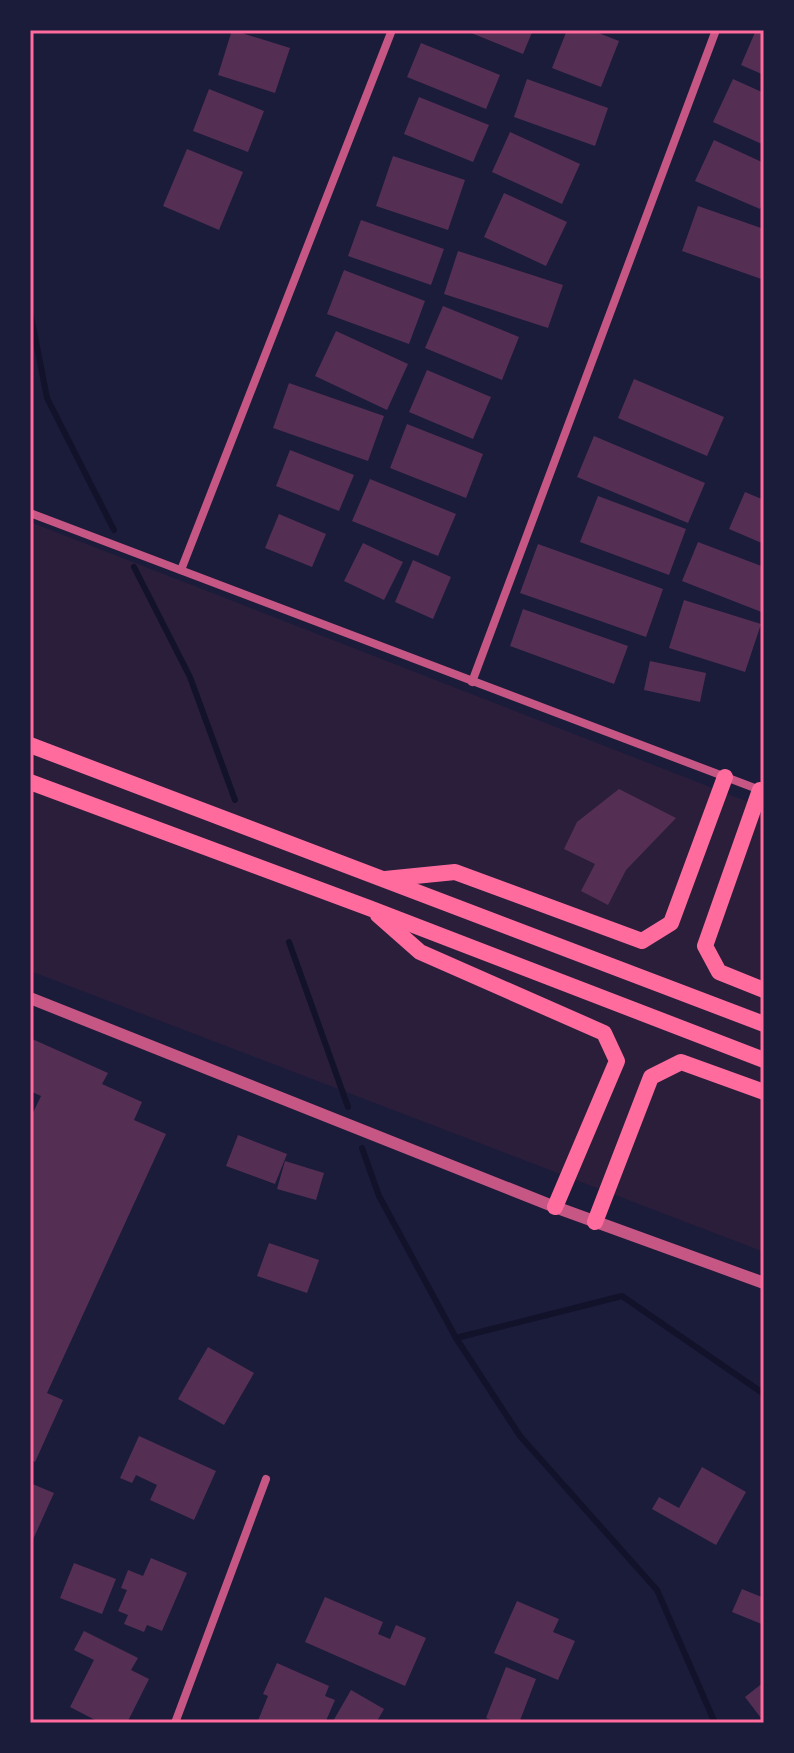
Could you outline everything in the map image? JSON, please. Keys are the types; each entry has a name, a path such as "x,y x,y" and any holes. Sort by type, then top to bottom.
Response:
{"main road":[{"path":"30,745 764,1024"},
{"path":"379,880 455,872 642,941 671,923 725,777"},
{"path":"30,782 764,1060"},
{"path":"763,788 705,946 719,972 764,990"},
{"path":"369,908 420,952 604,1033 617,1061 555,1207"},
{"path":"595,1222 651,1077 681,1062 764,1092"}],"street":[{"path":"181,570 392,30"},
{"path":"472,682 716,30"},
{"path":"33,515 725,777 763,788"},
{"path":"30,998 555,1207 764,1283"},
{"path":"175,1723 266,1479"}],"shaded area":[{"path":"30,522 764,808 764,1252 30,971"}],"building":[{"path":"232,30 290,48 275,93 218,75"},
{"path":"464,30 533,30 523,54"},
{"path":"567,30 591,30 619,41 601,87 552,68"},
{"path":"756,30 764,30 764,75 741,65"},
{"path":"421,43 500,75 486,109 407,77"},
{"path":"527,79 608,108 595,146 514,117"},
{"path":"733,79 764,93 764,145 713,122"},
{"path":"209,89 264,111 248,152 193,131"},
{"path":"419,97 489,125 473,162 404,134"},
{"path":"510,132 580,164 562,204 492,172"},
{"path":"714,140 764,163 764,200 760,209 695,181"},
{"path":"187,149 243,172 219,230 163,206"},
{"path":"393,156 465,180 448,230 376,206"},
{"path":"504,193 567,222 546,266 484,237"},
{"path":"698,206 764,229 764,280 682,251"},
{"path":"361,220 444,249 431,285 348,256"},
{"path":"458,251 563,285 548,328 444,294"},
{"path":"344,270 425,301 409,344 327,314"},
{"path":"443,306 519,337 502,380 425,348"},
{"path":"336,331 408,364 387,410 315,376"},
{"path":"427,370 491,397 473,439 409,412"},
{"path":"634,379 724,417 707,456 618,418"},
{"path":"289,383 384,416 368,461 273,428"},
{"path":"407,424 483,454 466,498 390,468"},
{"path":"594,436 705,483 688,523 577,477"},
{"path":"290,450 354,475 339,511 276,486"},
{"path":"370,479 456,514 438,556 352,521"},
{"path":"745,492 764,500 764,544 729,529"},
{"path":"598,496 686,529 669,575 580,542"},
{"path":"279,514 326,534 312,567 265,548"},
{"path":"698,542 764,567 764,613 682,581"},
{"path":"363,543 403,562 384,600 344,581"},
{"path":"538,544 663,589 646,637 520,593"},
{"path":"413,560 451,577 433,619 395,602"},
{"path":"684,600 761,624 745,672 669,648"},
{"path":"523,609 628,646 614,684 510,646"},
{"path":"650,661 706,673 700,702 644,690"},
{"path":"619,789 676,818 626,870 608,905 581,891 595,864 564,849 577,822"},
{"path":"30,1038 108,1073 102,1084 142,1102 134,1120 166,1134 47,1393 63,1400 35,1462 30,1459 30,1119 41,1096 30,1091"},
{"path":"238,1135 287,1154 275,1184 226,1166"},
{"path":"285,1161 324,1173 316,1200 277,1189"},
{"path":"269,1243 319,1260 307,1293 257,1276"},
{"path":"208,1347 254,1373 224,1425 178,1399"},
{"path":"139,1436 216,1471 194,1520 150,1500 157,1485 136,1475 132,1483 120,1478"},
{"path":"702,1467 746,1492 716,1545 652,1509 659,1497 679,1508"},
{"path":"30,1483 54,1493 30,1546"},
{"path":"151,1558 187,1573 162,1631 147,1625 144,1632 124,1624 128,1615 118,1611 127,1590 121,1588 128,1570 143,1576"},
{"path":"74,1563 116,1579 102,1614 60,1598"},
{"path":"742,1589 764,1598 764,1625 732,1612"},
{"path":"325,1597 383,1622 378,1634 390,1639 396,1625 426,1638 405,1686 305,1642"},
{"path":"517,1601 559,1619 553,1632 575,1641 558,1680 494,1653"},
{"path":"84,1631 138,1658 131,1670 149,1679 127,1723 101,1723 70,1707 94,1660 74,1650"},
{"path":"277,1663 329,1686 325,1696 335,1700 325,1723 257,1723 268,1696 263,1694"},
{"path":"506,1667 536,1679 519,1723 500,1723 486,1718"},
{"path":"764,1682 764,1722 745,1697"},
{"path":"351,1690 384,1709 376,1723 332,1723"}],"waterway":[{"path":"30,311 47,398 114,530"},
{"path":"134,567 190,677 235,800"},
{"path":"289,942 348,1107"},
{"path":"362,1148 379,1196 456,1338 622,1296 764,1394"},
{"path":"456,1338 520,1436 657,1590 715,1723"}]}
